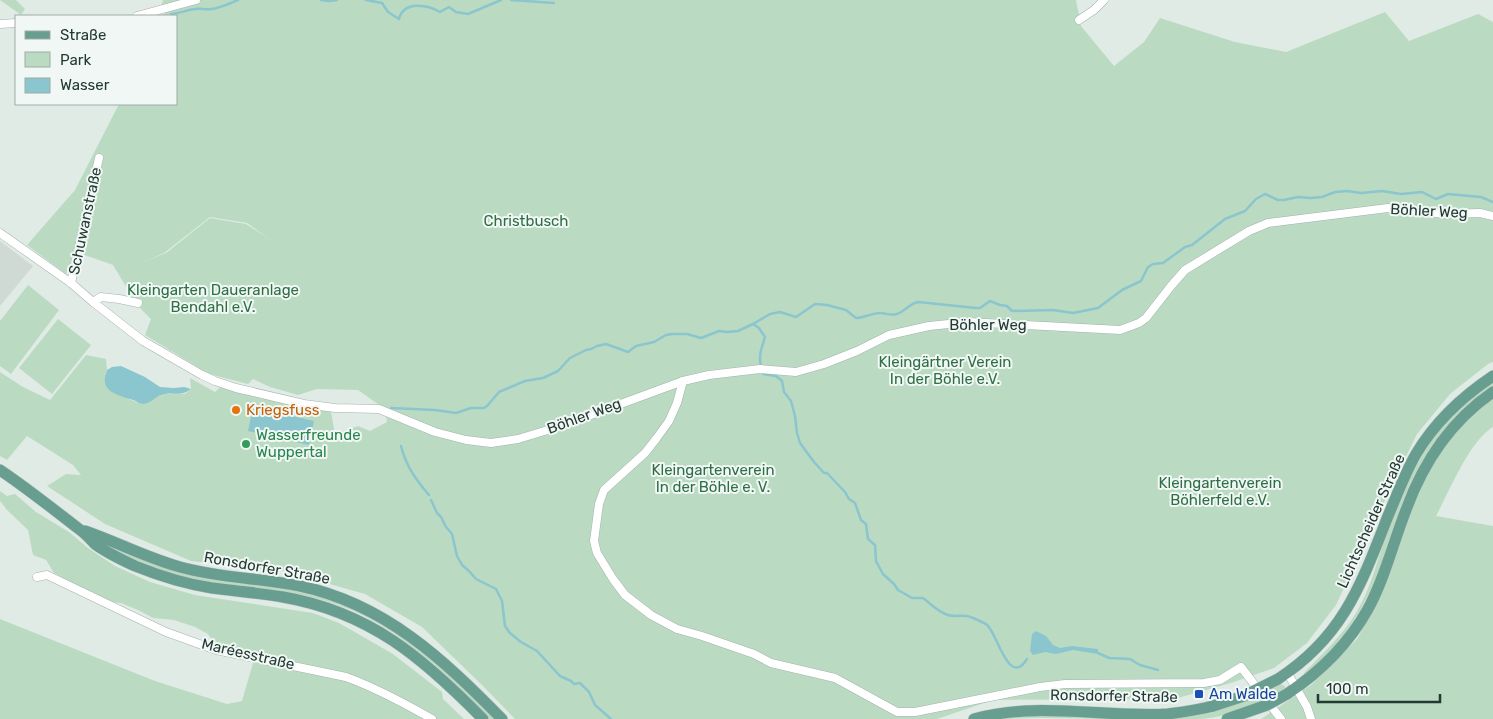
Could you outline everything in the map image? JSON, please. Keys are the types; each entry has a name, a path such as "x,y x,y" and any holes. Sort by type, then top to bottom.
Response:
{"main road":[{"name":"Lichtscheider Straße","path":"1282,675 1305,658 1326,638 1354,598 1400,485 1416,453 1460,401 1493,376"},
{"name":"Lichtscheider Straße","path":"1291,691 1314,674 1349,639 1377,592 1408,503 1428,461 1455,425 1493,392"},
{"name":"Ronsdorfer Straße","path":"0,470 107,552 160,576 212,588 284,597 313,603 360,621 386,635 424,663 483,719"},
{"name":"Ronsdorfer Straße","path":"80,530 180,567 209,574 301,586 327,593 357,605 396,625 423,645 450,668 502,719"},
{"name":"Ronsdorfer Straße","path":"974,719 1002,713 1038,710 1155,714 1186,712 1244,696 1282,675"},
{"path":"1227,719 1267,705 1291,691"}],"street":[{"path":"141,15 196,0"},
{"path":"1079,20 1094,10 1104,0"},
{"path":"0,24 15,23"},
{"name":"Schuwanstraße","path":"71,283 99,158"},
{"name":"Böhler Weg","path":"93,302 143,341 215,381 236,388 304,404 335,408 379,409 435,432 466,440 491,443 518,439 561,426 683,381 709,375 751,370 796,372 858,351 889,335 929,326 968,322 1120,330 1139,323 1146,318 1185,270 1249,231 1268,223 1388,208 1446,214 1480,213 1493,216"},
{"path":"0,233 71,283 93,302 101,297 138,303"},
{"path":"683,381 678,403 656,439 645,453 604,490 595,524 594,541 597,553 606,569 625,595 651,615 677,629 754,654 771,663 838,679 897,712 915,712 1022,690 1065,684 1204,683 1220,680 1241,667 1282,719"},
{"name":"Maréesstraße","path":"37,577 47,575 166,632 216,650 352,679 372,686 432,719"},
{"path":"1282,675 1291,691 1306,707 1310,719"}],"shaded area":[{"path":"0,241 33,266 0,306"}],"green space":[{"path":"0,0 16,0 25,9 21,15"},
{"name":"Christbusch","path":"163,0 1076,0 1081,26 1114,66 1144,42 1160,18 1235,42 1286,52 1385,12 1409,41 1478,14 1493,22 1493,362 1450,394 1417,434 1336,605 1307,643 1274,668 1231,683 1174,699 993,700 937,719 515,719 422,627 365,594 283,571 191,561 105,524 47,486 66,474 81,475 73,465 27,436 7,460 0,456 0,372 23,387 50,400 86,355 106,359 107,370 105,374 129,399 139,403 165,394 185,394 191,389 190,378 215,392 222,385 331,412 335,434 358,426 370,431 387,422 385,409 358,390 317,389 298,395 270,387 253,379 248,384 209,374 145,335 151,319 137,305 113,265 76,252 74,262 66,274 27,245 75,190 118,105 178,105 178,15 164,15 165,13 160,10","holes":["210,217 247,223 271,240 246,224 210,218 166,253 146,261 164,253"]},
{"path":"28,285 59,310 11,374 0,366 0,321"},
{"path":"58,319 91,345 52,394 19,368"},
{"path":"1493,381 1493,386 1458,415 1429,450 1408,489 1378,573 1365,601 1339,642 1305,674 1344,629 1361,604 1370,584 1400,498 1428,447 1452,416 1469,399"},
{"path":"1493,398 1493,427 1484,434 1468,455 1436,516 1493,526 1493,719 1261,719 1311,685 1357,639 1378,601 1402,531 1430,468 1460,426"},
{"path":"0,491 7,496 15,494 36,512 69,532 88,548 115,566 150,582 195,595 313,613 339,623 393,654 442,692 443,699 464,719 0,719 0,619 155,681 227,704 242,701 255,656 214,643 208,634 195,627 174,620 153,618 121,603 107,602 54,573 46,560 33,555 28,530 0,501"},
{"path":"108,545 292,590 354,609 399,634 446,671 495,719 490,719 416,649 373,621 350,610 311,597 218,584 185,577 142,563 116,551"},
{"path":"1280,684 1285,686 1285,689 1256,704 1235,712 1202,719 1163,719"},
{"path":"1036,715 1128,719 998,719"}],"water":[{"path":"121,366 145,377 160,387 184,387 191,389 181,394 162,395 141,404 116,394 107,388 105,377 107,370 112,367"},
{"path":"253,407 314,421 309,445 248,431"},
{"path":"1036,631 1046,636 1053,645 1060,648 1072,646 1098,649 1098,654 1073,650 1056,654 1045,652 1033,655 1030,651 1032,634"}],"waterway":[{"path":"171,14 197,9 214,9 238,0"},
{"path":"321,0 337,0"},
{"path":"366,0 382,3 388,12 399,19 402,13 411,7 429,7 440,12 449,7 456,12 468,14 501,0"},
{"path":"511,0 554,3"},
{"path":"391,408 456,413 471,408 484,408 499,392 525,381 543,378 558,371 570,358 597,346 606,344 628,352 636,346 654,342 666,335 687,334 701,338 719,331 738,331 770,314 780,312 796,317 815,304 846,310 856,318 877,313 897,314 918,302 980,308 990,301 1007,306 1012,311 1053,310 1073,313 1098,308 1122,290 1141,281 1148,267 1153,264 1163,263 1185,247 1192,245 1225,219 1245,211 1256,199 1265,194 1278,200 1284,200 1298,197 1322,197 1335,192 1347,191 1361,193 1382,191 1401,194 1422,192 1436,199 1448,194 1481,197 1493,202"},
{"path":"753,324 759,328 765,337 760,355 761,366"},
{"path":"763,374 776,376 782,381 784,392 791,401 800,443 824,473 827,473 849,499 855,503 861,520 866,524 868,539 875,545 876,561 883,574 898,590 912,598 923,598 944,614 967,616 987,625 1004,656 1015,667 1021,666 1027,659"},
{"path":"401,446 412,472 429,495"},
{"path":"431,500 437,513 452,534 457,556 462,565 476,579 496,589 502,601 505,626 510,633 537,651 560,676 574,684 580,683 589,692 595,705 611,719"},
{"path":"1098,653 1109,658 1130,659 1140,665 1158,670"}],"place":[{"name":"Kriegsfuss","path":"236,410"},
{"name":"Wasserfreunde Wuppertal","path":"246,444"},
{"name":"Am Walde","path":"1199,694"}],"park label":[{"name":"Kleingarten Daueranlage Bendahl e.V.","path":"213,298"},
{"name":"Kleingärtner Verein In der Böhle e.V.","path":"945,370"},
{"name":"Kleingartenverein In der Böhle e. V.","path":"713,478"},
{"name":"Kleingartenverein Böhlerfeld e.V.","path":"1220,492"}]}
